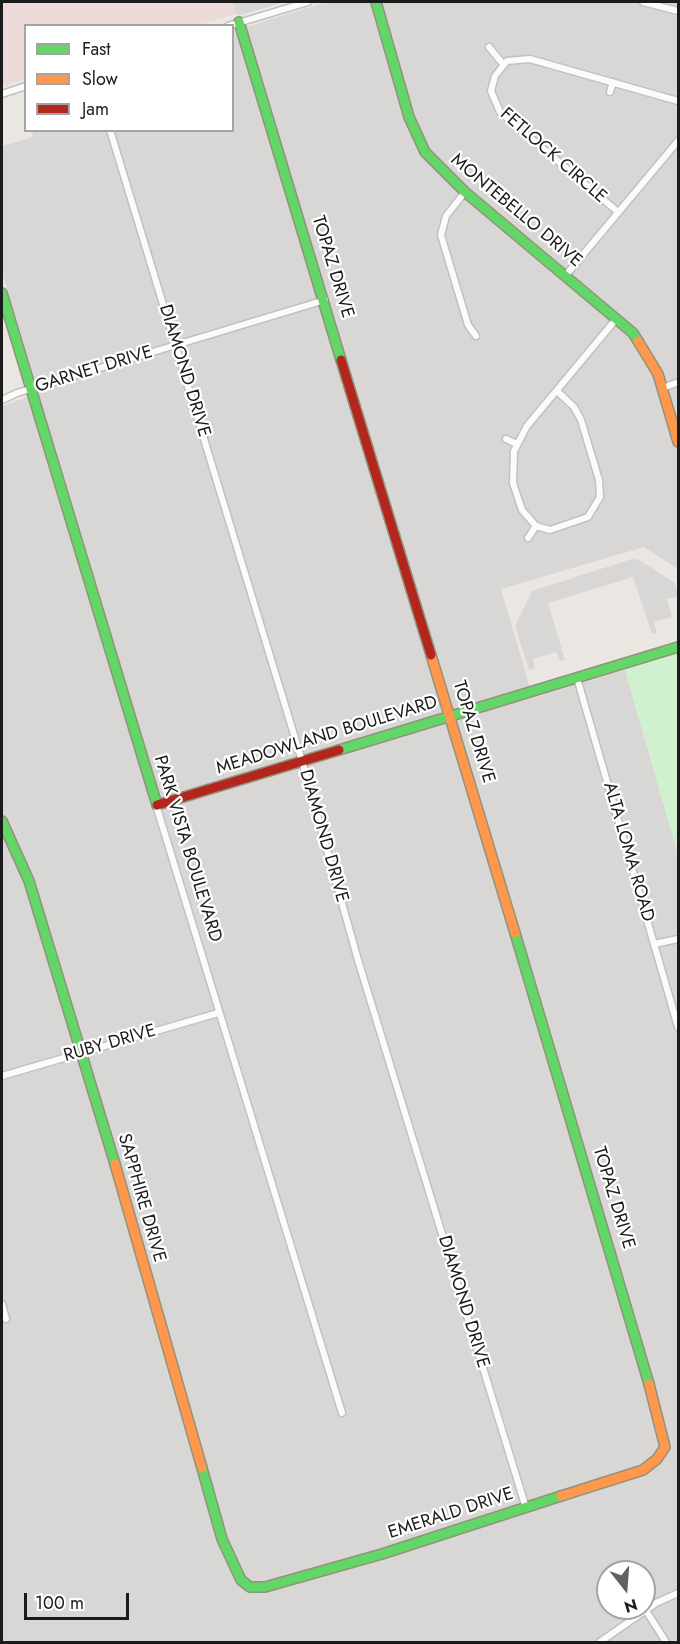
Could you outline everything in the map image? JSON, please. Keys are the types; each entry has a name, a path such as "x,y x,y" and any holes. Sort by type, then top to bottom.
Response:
{"street":[{"path":"234,24 290,4 308,2"},
{"name":"MONTEBELLO DRIVE","path":"376,2 416,136 431,160 465,192 617,318 645,349 663,388 678,442"},
{"path":"643,2 678,11"},
{"name":"TOPAZ DRIVE","path":"239,22 326,300 616,1266 634,1337 662,1426 665,1446 662,1454"},
{"path":"489,47 502,64 513,59 530,59 678,101"},
{"name":"FETLOCK CIRCLE","path":"502,64 495,76 491,92 500,112 618,212"},
{"path":"610,92 613,81"},
{"path":"2,94 24,87"},
{"name":"DIAMOND DRIVE","path":"111,132 302,761 357,960 526,1508"},
{"path":"566,275 678,141"},
{"path":"465,192 446,216 441,234 468,325 476,336"},
{"name":"PARK VISTA BOULEVARD","path":"2,294 5,321 30,389 218,1013 342,1413"},
{"name":"GARNET DRIVE","path":"2,400 30,389 326,300"},
{"path":"557,391 573,407 581,420 599,480 600,497 594,511 580,521 549,530 536,526 525,516 513,483 512,460 517,444 527,426 617,318"},
{"path":"663,388 676,383"},
{"path":"506,439 517,444"},
{"path":"528,538 536,526"},
{"name":"MEADOWLAND BOULEVARD","path":"156,805 678,647"},
{"name":"ALTA LOMA ROAD","path":"577,678 678,1027"},
{"name":"SAPPHIRE DRIVE","path":"2,821 29,881 222,1539 237,1575 245,1584"},
{"path":"654,944 678,939"},
{"name":"RUBY DRIVE","path":"2,1076 218,1013"},
{"path":"2,1304 6,1319"},
{"name":"EMERALD DRIVE","path":"245,1584 250,1587 265,1587 526,1508 643,1470 662,1454"},
{"path":"656,1604 678,1593"},
{"path":"600,1642 630,1620"},
{"path":"652,1620 666,1642"}],"shaded area":[{"path":"2,2 232,2 236,14 201,24 24,24 24,79 2,86"},
{"path":"232,2 286,2 240,15 236,14"},
{"path":"327,2 678,2 678,569 644,547 501,589 533,698 625,670 678,855 678,1642 2,1642 2,406 39,393 2,273 2,146 33,137 32,132 234,132 234,31"},
{"path":"632,559 639,560 675,583 678,596 667,599 672,617 654,622 657,632 652,634 633,577 548,603 565,660 560,661 556,652 533,659 535,669 529,670 515,626 532,591"}],"green space":[{"path":"678,653 678,855 625,670"}],"traffic: fast":[{"path":"376,2 409,117 425,152 465,192 633,333 638,341"},
{"path":"239,22 341,360"},
{"path":"2,293 157,805"},
{"path":"339,750 678,647"},
{"path":"2,821 29,881 115,1164"},
{"path":"515,933 649,1384"},
{"path":"202,1468 222,1539 241,1580 250,1587 265,1587 382,1554 561,1496"}],"traffic: slow":[{"path":"638,341 658,374 678,442"},
{"path":"431,655 515,933"},
{"path":"115,1164 202,1468"},
{"path":"561,1496 643,1470 657,1459 665,1447 649,1384"}],"traffic: jam":[{"path":"341,360 431,655"},
{"path":"157,805 339,750"}]}
